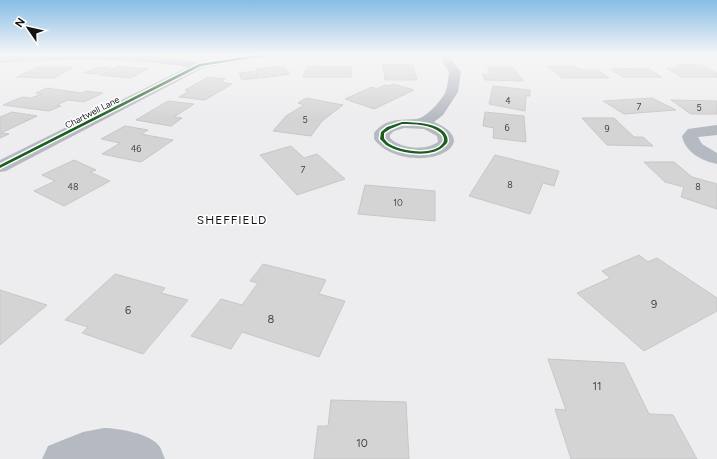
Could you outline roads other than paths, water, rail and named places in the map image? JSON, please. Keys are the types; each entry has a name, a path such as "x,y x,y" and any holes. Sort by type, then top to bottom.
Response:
{"street":[{"name":"Chartwell Lane","path":"0,167 178,76"},
{"path":"422,124 438,112 452,92 454,76"},
{"path":"717,130 694,132 690,136 690,141 696,147 717,159"},
{"path":"61,459 89,448 115,445 136,451 146,459"}],"district":[{"name":"SHEFFIELD","path":"232,220"}]}
